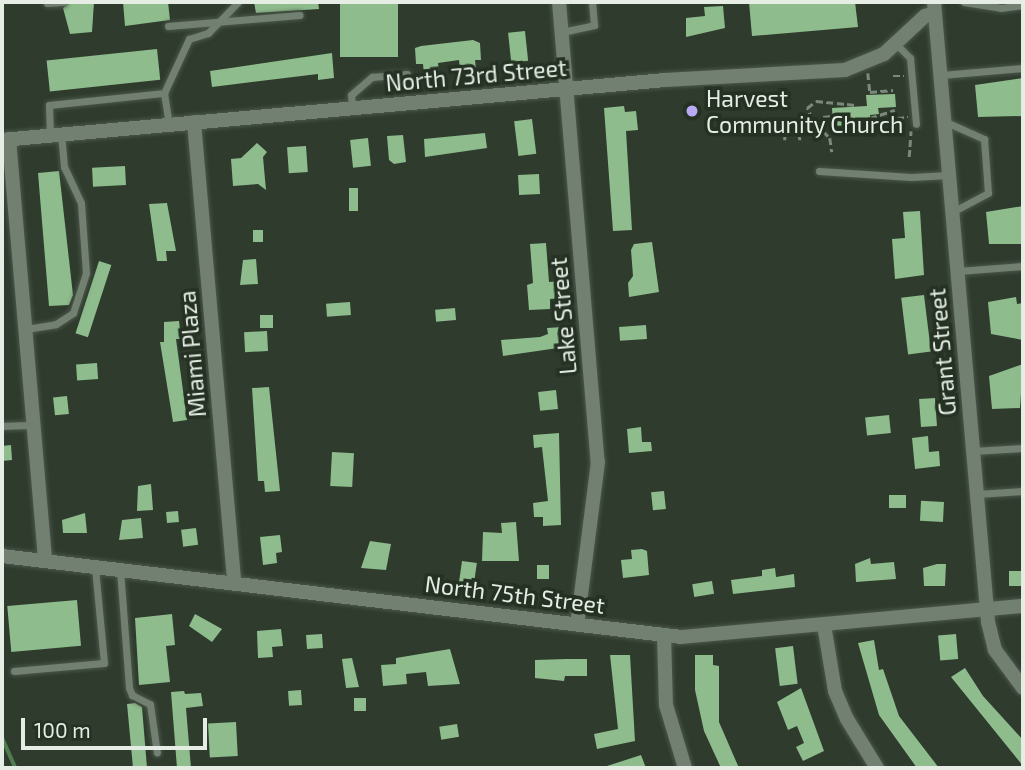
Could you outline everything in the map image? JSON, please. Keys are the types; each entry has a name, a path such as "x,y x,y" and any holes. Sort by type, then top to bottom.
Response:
{"street":[{"name":"Lake Street","path":"559,2 598,462 577,625"},
{"name":"North 73rd Street","path":"6,140 567,90 845,70 873,60 896,44 935,7"},
{"name":"Grant Street","path":"935,7 987,610 995,650 1023,688"},
{"name":"Miami Plaza","path":"194,122 234,583"},
{"path":"6,140 26,329 45,560"},
{"name":"North 75th Street","path":"2,556 664,635 824,625 1023,606"},
{"path":"824,625 835,691 852,729 877,768"},
{"path":"664,635 666,705 685,768"}],"lane":[{"path":"47,3 63,2"},
{"path":"169,125 164,93 188,39 208,33 216,21 238,2"},
{"path":"562,32 594,25 592,2"},
{"path":"964,2 1001,8 1023,5"},
{"path":"168,26 300,15"},
{"path":"896,44 909,58 912,124"},
{"path":"941,75 1023,68"},
{"path":"352,109 351,95 372,77 407,74"},
{"path":"26,329 56,324 73,313 86,273 80,202 64,167 49,105 164,93"},
{"path":"945,122 984,139 988,193 953,212"},
{"path":"819,171 911,177 949,175"},
{"path":"958,271 1023,266"},
{"path":"2,426 34,425"},
{"path":"974,451 1023,448"},
{"path":"977,494 1023,491"},
{"path":"14,671 104,663 95,566"},
{"path":"120,569 129,688 132,695 150,704 157,753"}],"path":[{"path":"868,69 870,93"},
{"path":"893,76 903,76"},
{"path":"864,93 904,89"},
{"path":"812,119 807,108 816,101 856,105"},
{"path":"870,118 895,110"},
{"path":"822,117 832,116"},
{"path":"897,118 907,117"},
{"path":"898,125 912,124"},
{"path":"799,125 800,140"},
{"path":"785,126 785,140"},
{"path":"823,131 831,141 832,152"},
{"path":"909,157 910,140"}],"building":[{"path":"69,2 94,2 92,32 70,34 63,8"},
{"path":"123,2 168,2 170,20 125,26"},
{"path":"254,2 318,2 319,9 256,13"},
{"path":"340,2 398,2 398,57 340,57"},
{"path":"749,2 855,2 858,27 752,36"},
{"path":"723,6 725,28 686,37 686,18 705,16 704,7"},
{"path":"525,31 528,61 511,63 508,33"},
{"path":"473,40 480,43 481,60 475,60 476,69 460,70 459,60 438,63 439,74 424,75 423,64 416,64 415,48"},
{"path":"157,49 160,80 50,91 47,61"},
{"path":"332,53 334,78 318,80 318,74 212,87 210,71"},
{"path":"1023,78 1023,116 978,117 975,85"},
{"path":"895,94 896,107 878,108 879,114 870,115 870,124 833,126 832,108 867,106 866,95"},
{"path":"624,106 625,112 636,111 638,130 626,131 632,230 613,231 604,108"},
{"path":"532,119 536,154 518,156 514,121"},
{"path":"485,133 487,148 425,157 424,139"},
{"path":"403,135 406,162 394,164 389,160 387,136"},
{"path":"368,138 371,166 353,168 350,140"},
{"path":"257,143 267,152 263,157 266,190 258,184 233,186 231,159 241,158"},
{"path":"306,146 308,172 289,173 287,147"},
{"path":"125,166 126,185 93,187 92,168"},
{"path":"59,171 73,295 69,305 49,306 38,173"},
{"path":"539,174 540,194 519,195 518,175"},
{"path":"349,188 358,188 358,211 349,211"},
{"path":"167,203 176,251 166,251 167,261 157,261 149,204"},
{"path":"1023,206 1023,244 989,244 986,212"},
{"path":"920,211 924,275 895,279 892,239 905,238 903,212"},
{"path":"253,230 263,230 263,242 253,242"},
{"path":"652,242 659,292 629,297 628,283 633,276 631,250 634,244"},
{"path":"546,243 549,282 562,281 563,291 561,298 550,299 550,309 529,310 527,285 533,283 530,244"},
{"path":"256,259 258,284 240,285 243,260"},
{"path":"99,261 111,265 88,337 76,333"},
{"path":"924,295 931,352 908,354 901,298"},
{"path":"1016,297 1017,304 1023,303 1023,340 991,334 988,302"},
{"path":"350,302 351,315 327,317 326,304"},
{"path":"455,308 456,320 436,322 435,310"},
{"path":"260,315 273,315 273,328 260,328"},
{"path":"179,321 181,339 176,339 187,420 173,422 160,342 164,342 164,322"},
{"path":"646,325 647,339 620,341 619,327"},
{"path":"563,327 565,347 503,356 501,340 540,337 548,334 547,328"},
{"path":"267,331 268,351 245,352 244,332"},
{"path":"97,363 98,379 77,380 76,364"},
{"path":"1023,364 1020,408 992,409 989,376"},
{"path":"269,387 280,491 265,492 264,481 258,481 252,388"},
{"path":"556,390 558,409 540,411 538,392"},
{"path":"67,396 69,414 55,415 53,397"},
{"path":"935,398 937,426 921,427 919,399"},
{"path":"889,415 891,433 867,435 865,418"},
{"path":"641,427 642,442 651,442 652,451 629,453 627,429"},
{"path":"559,433 561,525 543,526 543,517 534,517 533,503 548,501 542,447 534,448 533,435"},
{"path":"928,436 929,452 939,451 940,466 915,469 912,438"},
{"path":"11,445 12,460 2,461 2,446"},
{"path":"332,452 354,453 352,487 330,486"},
{"path":"151,484 153,510 137,511 138,486"},
{"path":"664,491 666,509 653,510 651,492"},
{"path":"889,495 906,495 906,508 889,508"},
{"path":"921,501 944,502 943,522 920,521"},
{"path":"178,511 179,522 167,523 166,512"},
{"path":"85,513 87,533 63,533 62,520"},
{"path":"141,518 143,538 119,540 122,520"},
{"path":"516,522 519,561 482,561 483,532 502,533 501,523"},
{"path":"196,528 198,545 183,547 181,530"},
{"path":"280,535 282,552 276,553 277,563 263,565 260,537"},
{"path":"370,541 391,544 386,570 361,568"},
{"path":"631,550 647,551 649,575 623,578 621,560 632,559"},
{"path":"870,558 871,564 894,562 896,579 856,582 855,564"},
{"path":"462,561 477,563 474,586 459,584"},
{"path":"946,564 945,586 924,586 923,568"},
{"path":"537,565 549,565 549,579 537,579"},
{"path":"775,568 776,577 794,574 795,587 733,594 731,580 762,576 762,570"},
{"path":"1009,571 1023,571 1023,586 1009,586"},
{"path":"712,581 714,594 694,597 692,584"},
{"path":"77,600 81,646 11,652 7,606"},
{"path":"172,614 175,645 166,646 170,682 139,685 135,618"},
{"path":"195,614 222,629 212,642 189,626"},
{"path":"281,629 283,646 272,647 273,657 258,658 257,631"},
{"path":"322,634 323,648 307,649 306,635"},
{"path":"956,634 958,659 940,660 938,636"},
{"path":"874,640 879,670 883,669 899,716 939,768 917,768 879,715 858,643"},
{"path":"793,646 798,684 780,686 775,648"},
{"path":"450,649 460,684 428,686 426,672 406,674 407,684 383,686 381,665 396,664 396,658"},
{"path":"610,655 630,655 635,741 597,749 594,734 618,729"},
{"path":"695,655 713,655 713,665 719,666 719,722 739,768 721,768 704,731 695,690"},
{"path":"352,658 359,687 346,688 342,659"},
{"path":"587,659 587,676 565,676 564,681 535,678 535,660"},
{"path":"965,668 983,696 1023,740 1023,766 951,677"},
{"path":"801,688 824,751 803,761 796,747 804,743 797,726 788,730 777,702"},
{"path":"301,690 302,705 289,706 288,691"},
{"path":"184,691 185,694 201,693 203,706 186,708 191,768 177,768 171,692"},
{"path":"354,698 366,698 366,711 354,711"},
{"path":"135,703 142,707 147,768 133,768 127,704"},
{"path":"236,722 238,756 210,757 208,723"},
{"path":"457,724 459,737 441,740 439,727"},
{"path":"641,755 646,768 607,766"}],"waterway":[{"path":"2,737 16,768"}],"place":[{"name":"Harvest Community Church","path":"692,111"}]}
